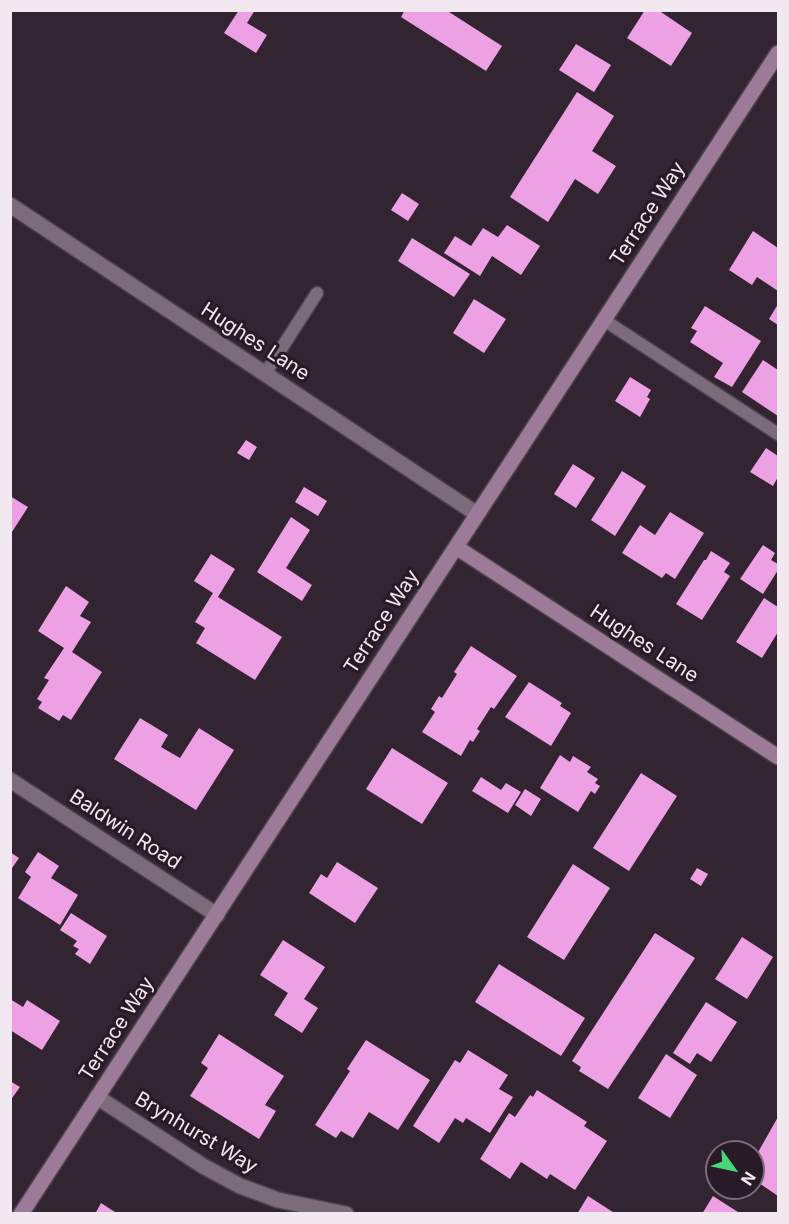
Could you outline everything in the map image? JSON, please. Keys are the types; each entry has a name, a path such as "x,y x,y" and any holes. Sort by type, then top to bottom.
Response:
{"street":[{"name":"Terrace Way","path":"21,1214 778,53"},
{"name":"Hughes Lane","path":"10,205 477,514"},
{"name":"Hughes Lane","path":"456,547 778,757"},
{"name":"Baldwin Road","path":"10,780 217,915"},
{"name":"Brynhurst Way","path":"97,1097 203,1166 240,1186 278,1200 346,1214"}],"lane":[{"path":"265,374 316,293"},
{"path":"604,320 778,434"}],"building":[{"path":"239,10 255,10 247,23 267,35 256,53 224,33"},
{"path":"405,10 446,10 502,46 486,71 401,17"},
{"path":"645,10 658,10 692,33 671,66 627,38"},
{"path":"576,44 611,65 594,92 559,70"},
{"path":"577,92 614,116 592,151 616,166 598,194 575,179 548,222 510,197"},
{"path":"402,193 419,204 408,221 391,210"},
{"path":"507,225 540,246 521,275 492,256 480,276 444,253 455,236 471,246 483,228 498,237"},
{"path":"753,231 778,248 778,291 757,277 752,285 729,270"},
{"path":"412,238 470,274 454,297 398,261"},
{"path":"474,299 506,319 484,353 453,333"},
{"path":"778,304 778,325 769,319"},
{"path":"705,306 761,341 732,387 714,377 723,363 690,342 697,331 691,328"},
{"path":"763,360 778,370 778,416 742,392"},
{"path":"630,377 651,390 647,397 650,399 640,417 615,401"},
{"path":"246,440 257,447 249,460 237,453"},
{"path":"766,448 778,456 778,477 773,486 750,472"},
{"path":"573,464 595,478 576,508 554,494"},
{"path":"622,471 646,486 615,536 591,520"},
{"path":"304,487 327,501 318,516 295,502"},
{"path":"10,496 28,507 10,535"},
{"path":"670,512 704,533 675,579 666,573 662,578 622,553 640,525 655,535"},
{"path":"291,517 310,530 286,568 312,585 302,601 257,572"},
{"path":"763,545 775,553 771,560 778,564 778,570 763,594 740,579"},
{"path":"711,551 730,563 724,572 730,576 702,620 676,604"},
{"path":"211,554 235,569 218,597 282,637 255,680 196,643 205,628 195,622 213,593 194,581"},
{"path":"66,586 89,602 80,616 91,622 72,652 102,672 71,720 63,715 59,721 38,708 42,702 37,699 49,680 44,678 64,648 38,631"},
{"path":"764,598 778,607 778,632 762,658 736,642"},
{"path":"471,646 517,676 494,709 491,707 477,729 480,731 473,742 470,740 461,756 422,732 435,712 431,709 439,696 442,698 457,674 454,672"},
{"path":"529,682 562,703 560,706 571,713 551,746 505,717"},
{"path":"140,718 168,735 161,747 180,758 199,728 234,750 196,810 114,759"},
{"path":"392,748 448,783 422,824 366,789"},
{"path":"560,755 570,762 573,756 591,767 587,772 598,779 595,783 600,786 595,794 591,791 578,812 540,788"},
{"path":"641,773 677,796 629,871 593,848"},
{"path":"481,777 501,790 506,783 521,792 508,813 472,791"},
{"path":"525,789 541,799 531,816 515,805"},
{"path":"10,852 19,858 10,871"},
{"path":"38,852 59,866 51,878 78,895 60,925 18,898 31,877 25,872"},
{"path":"337,862 378,888 355,923 309,893 321,874 327,878"},
{"path":"573,864 610,888 564,960 527,937"},
{"path":"697,868 708,874 701,886 690,879"},
{"path":"71,913 107,936 90,964 75,954 79,949 73,946 77,941 60,930"},
{"path":"655,933 695,958 608,1089 579,1071 581,1067 572,1061"},
{"path":"742,937 773,957 747,999 715,979"},
{"path":"283,940 325,967 304,999 318,1008 302,1033 274,1015 288,993 260,975"},
{"path":"499,964 585,1018 561,1056 475,1002"},
{"path":"10,999 23,1007 27,1000 60,1021 42,1050 10,1030"},
{"path":"706,1002 737,1022 711,1062 697,1053 690,1064 673,1053"},
{"path":"219,1034 284,1076 265,1105 276,1111 259,1139 190,1096 208,1068 201,1063"},
{"path":"366,1040 430,1080 398,1130 369,1112 353,1138 341,1131 336,1138 315,1125 350,1071 347,1069"},
{"path":"468,1050 508,1075 499,1089 513,1097 490,1133 466,1118 463,1123 455,1118 439,1143 413,1126 455,1060 460,1063"},
{"path":"666,1054 697,1075 670,1118 638,1098"},
{"path":"10,1081 20,1087 10,1101"},
{"path":"537,1090 587,1122 584,1126 607,1141 575,1190 550,1174 547,1179 521,1162 510,1179 480,1159 509,1113 515,1117 530,1095 533,1097"},
{"path":"778,1117 778,1196 765,1187 765,1140"},
{"path":"588,1196 616,1214 577,1214"},
{"path":"711,1200 719,1200 741,1214 702,1214"},
{"path":"101,1203 118,1214 95,1214"}]}
